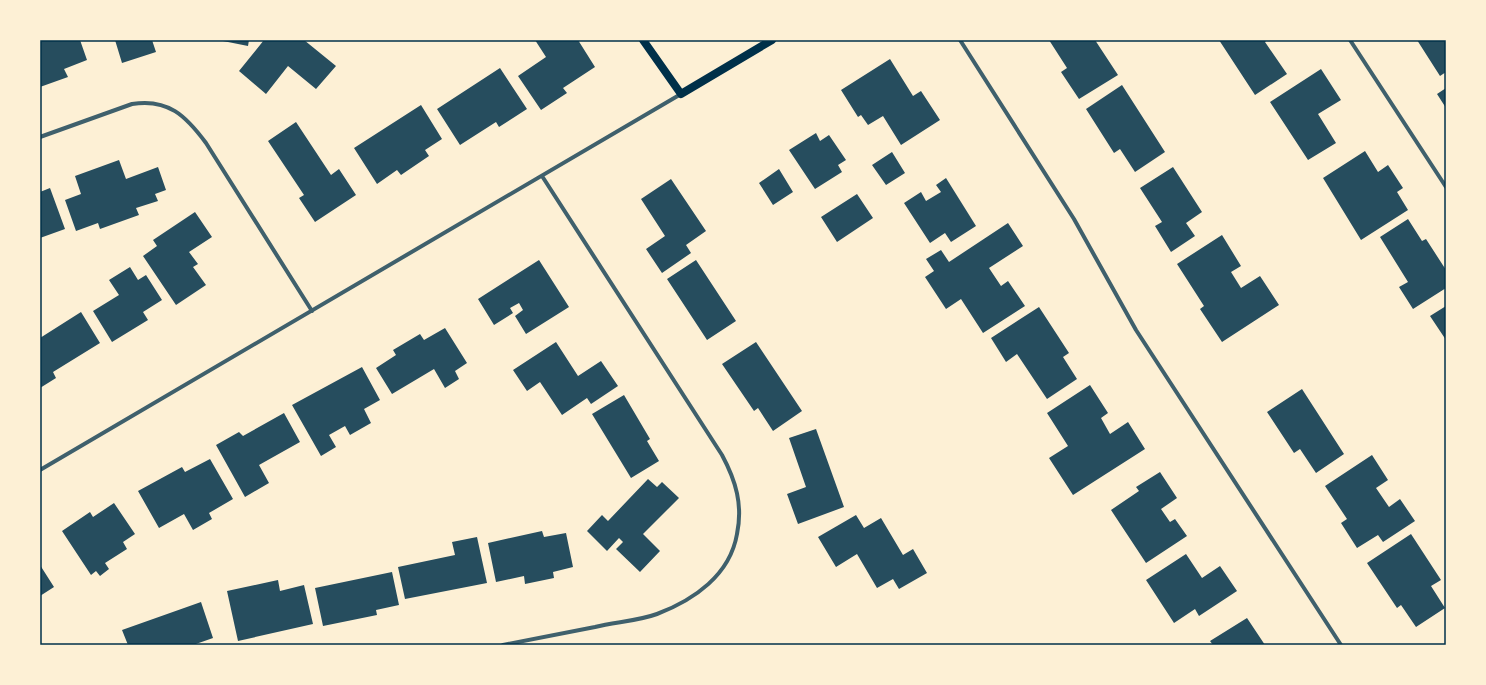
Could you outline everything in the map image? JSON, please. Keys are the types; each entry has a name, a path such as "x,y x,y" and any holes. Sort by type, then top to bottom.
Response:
{"main road":[{"path":"643,40 681,94 772,40"}],"street":[{"path":"960,40 1074,219 1136,330 1341,645"},
{"path":"1350,40 1446,187"},
{"path":"40,470 681,94"},
{"path":"40,137 132,104 145,102 159,104 173,109 186,118 206,143 312,311"},
{"path":"503,645 656,614 685,601 703,590 722,569 736,542 739,524 738,491 734,478 722,456 542,176"}],"building":[{"path":"40,40 80,40 87,60 64,69 68,77 40,87"},
{"path":"115,40 152,40 156,52 122,63"},
{"path":"218,40 249,40 248,46"},
{"path":"264,40 304,40 336,66 316,89 288,66 266,94 239,71"},
{"path":"535,40 578,40 595,67 563,88 567,93 541,110 518,76 546,57"},
{"path":"1049,40 1095,40 1118,75 1079,99 1061,72 1067,68"},
{"path":"1219,40 1267,40 1265,42 1287,74 1255,95"},
{"path":"1417,40 1446,40 1446,72 1440,76"},
{"path":"890,59 913,96 921,91 940,120 901,145 883,116 868,125 861,115 858,117 841,90"},
{"path":"500,68 527,109 499,127 496,122 460,145 437,109"},
{"path":"1321,69 1341,100 1318,114 1336,143 1308,160 1270,102"},
{"path":"1122,85 1165,152 1135,172 1120,149 1114,153 1086,109"},
{"path":"1446,88 1446,108 1437,94"},
{"path":"421,105 442,139 425,150 429,156 401,175 397,170 377,184 354,148"},
{"path":"296,122 331,175 339,169 356,195 315,222 299,198 304,195 268,141"},
{"path":"816,133 820,141 829,135 846,160 838,165 842,172 815,189 789,150"},
{"path":"1365,151 1378,172 1388,165 1403,188 1397,192 1408,210 1361,240 1323,178"},
{"path":"892,152 905,173 886,185 872,165"},
{"path":"119,160 126,179 158,167 166,190 155,194 158,201 136,208 139,215 100,229 98,223 76,231 65,200 81,194 75,176"},
{"path":"1173,167 1202,212 1186,223 1195,236 1171,252 1155,226 1162,222 1140,188"},
{"path":"779,169 793,192 773,205 759,183"},
{"path":"946,178 976,226 951,242 945,233 930,243 904,203 921,192 926,201 941,192 936,185"},
{"path":"671,179 706,231 686,245 691,253 662,273 646,249 665,236 641,199"},
{"path":"50,188 65,229 40,238 40,192"},
{"path":"857,194 873,218 837,242 821,217"},
{"path":"195,212 212,237 189,252 198,264 193,267 206,285 176,305 143,256 157,246 153,240"},
{"path":"1408,219 1422,241 1426,239 1446,270 1446,288 1413,309 1399,287 1408,282 1380,237"},
{"path":"1008,223 1023,246 989,268 1001,286 1008,281 1025,306 983,333 961,299 946,309 925,277 934,271 926,259 941,250 949,262"},
{"path":"1222,235 1241,266 1231,272 1241,288 1260,276 1279,305 1222,342 1200,309 1204,306 1177,264"},
{"path":"539,260 569,307 526,334 515,316 523,310 519,303 510,308 513,313 494,325 478,299"},
{"path":"696,260 736,321 707,340 667,279"},
{"path":"130,267 138,280 146,275 162,300 143,312 148,320 112,342 93,311 119,295 109,280"},
{"path":"1446,306 1446,340 1430,316"},
{"path":"1039,307 1069,353 1063,357 1077,379 1047,399 1017,354 1006,362 991,338"},
{"path":"81,312 100,343 53,372 56,378 40,388 40,338"},
{"path":"445,328 467,363 455,371 459,379 445,388 434,369 392,394 376,368 396,355 393,350 420,334 424,340"},
{"path":"556,342 578,376 601,361 618,386 591,404 587,398 562,415 540,382 527,391 513,370"},
{"path":"756,342 802,411 773,431 758,408 754,411 722,364"},
{"path":"362,367 380,400 364,409 371,423 350,435 345,426 329,435 336,447 321,456 292,405"},
{"path":"1090,385 1108,413 1101,418 1110,434 1128,422 1145,449 1073,495 1049,458 1068,446 1047,413"},
{"path":"1302,389 1344,454 1316,473 1300,449 1294,453 1267,412"},
{"path":"624,395 650,439 647,441 659,461 631,478 592,414"},
{"path":"284,413 300,442 259,465 269,483 245,497 216,445 239,432 243,436"},
{"path":"816,429 844,507 798,524 787,494 806,487 789,438"},
{"path":"1372,455 1388,480 1376,488 1389,507 1400,499 1415,521 1383,542 1378,535 1357,548 1341,523 1347,519 1325,486"},
{"path":"210,459 233,499 209,513 212,519 193,530 184,514 159,528 138,491 182,467 185,472"},
{"path":"1160,472 1177,498 1161,509 1170,522 1175,519 1187,536 1146,563 1111,510 1139,491 1136,487"},
{"path":"648,479 657,487 662,482 679,498 643,534 660,551 640,572 616,549 623,542 619,538 607,551 587,531 602,515 608,521"},
{"path":"114,503 135,534 123,542 127,549 105,563 109,569 100,576 96,571 91,575 62,531 90,512 93,517"},
{"path":"856,515 864,528 881,518 903,555 913,549 927,573 899,589 893,579 877,588 857,554 836,567 818,537"},
{"path":"542,531 544,537 566,533 573,567 553,572 554,578 525,584 524,576 496,582 488,543"},
{"path":"1411,534 1441,580 1431,586 1445,608 1416,627 1401,605 1397,608 1367,563"},
{"path":"477,537 487,583 405,599 398,567 455,555 452,542"},
{"path":"1186,554 1202,578 1220,566 1237,591 1199,616 1195,609 1174,623 1146,580"},
{"path":"40,565 54,587 40,596"},
{"path":"392,572 399,605 376,610 377,615 323,626 315,588"},
{"path":"278,580 280,591 304,585 313,624 238,641 227,591"},
{"path":"201,602 213,638 193,645 128,645 122,630"},
{"path":"1247,618 1265,645 1213,645 1210,641"}]}
